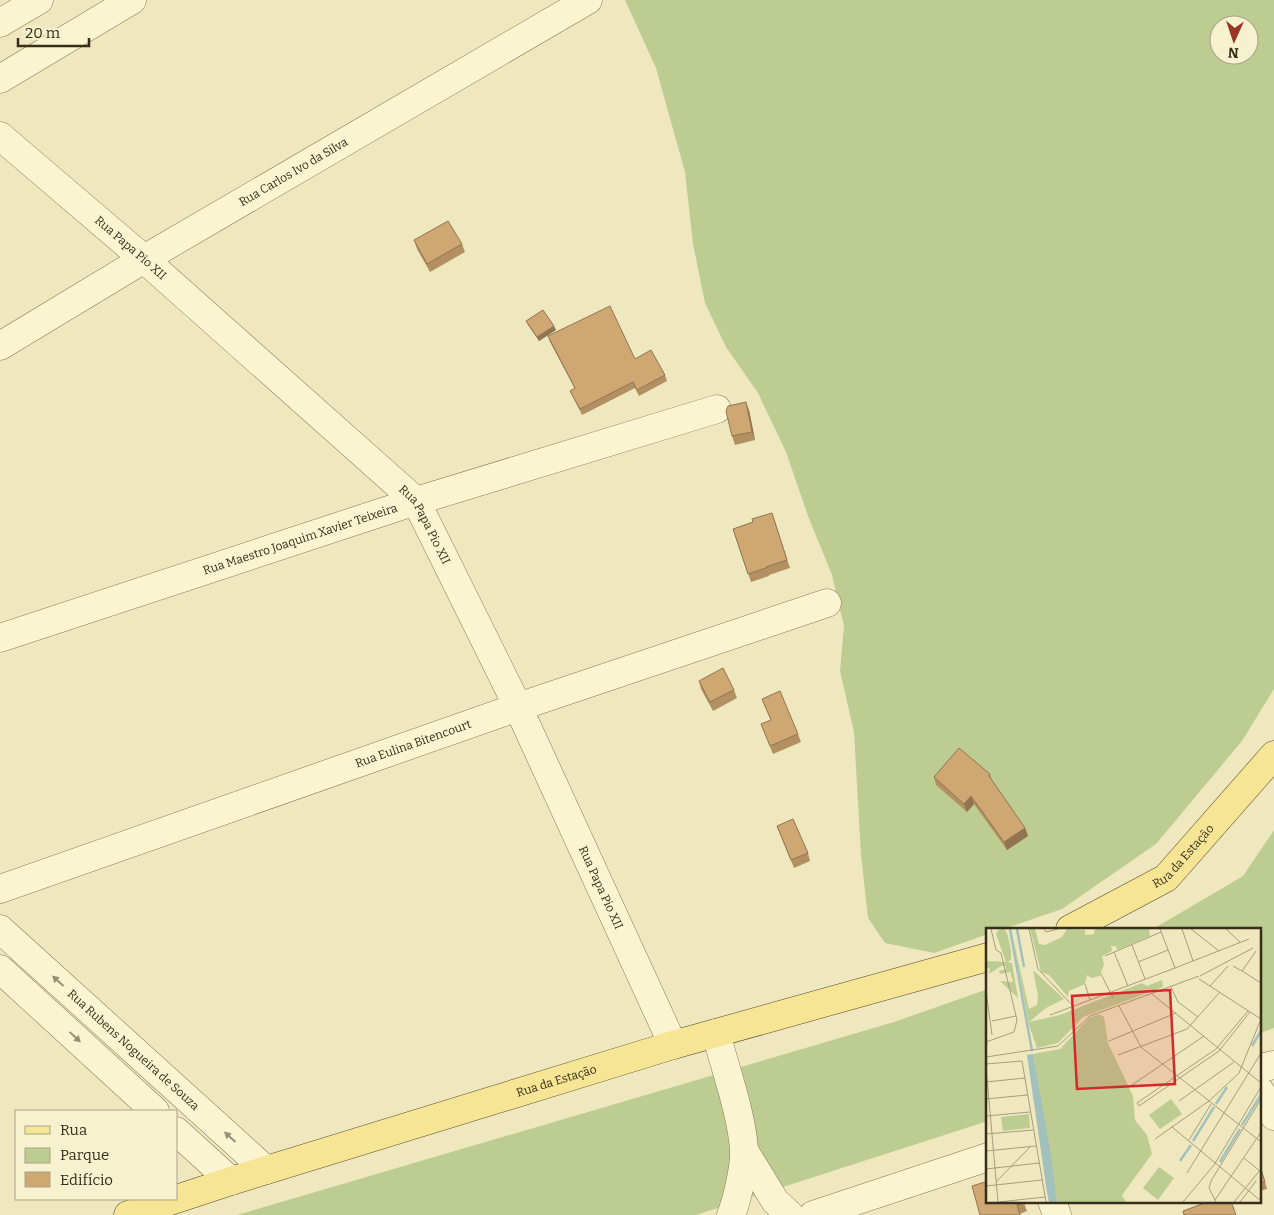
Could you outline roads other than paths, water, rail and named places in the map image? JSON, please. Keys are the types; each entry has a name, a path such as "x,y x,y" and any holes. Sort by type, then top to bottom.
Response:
{"main road":[{"name":"Rua da Estação","path":"1072,928 1166,878 1274,755"},
{"name":"Rua da Estação","path":"178,1198 673,1045 986,958"},
{"name":"Rua da Estação","path":"128,1215 173,1200"}],"street":[{"path":"0,23 39,0"},
{"path":"0,79 132,0"},
{"name":"Rua Carlos Ivo da Silva","path":"0,346 144,259 588,0"},
{"name":"Rua Papa Pio XII","path":"0,136 144,259 416,501 518,707 673,1045"},
{"name":"Rua Maestro Joaquim Xavier Teixeira","path":"0,638 416,501 717,409"},
{"name":"Rua Eulina Bitencourt","path":"0,889 518,707 827,603"},
{"name":"Rua Rubens Nogueira de Souza","path":"0,929 266,1170"},
{"path":"0,969 154,1110"},
{"path":"716,1033 738,1116 744,1152 736,1202 731,1215"},
{"path":"1262,1095 1274,1116"},
{"path":"178,1133 231,1181"},
{"path":"744,1152 775,1201 790,1215"},
{"path":"812,1215 986,1158"},
{"path":"1052,1202 1057,1215"}]}
